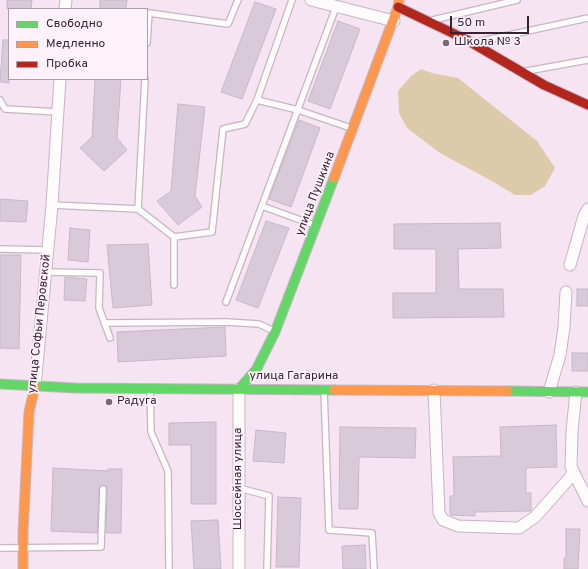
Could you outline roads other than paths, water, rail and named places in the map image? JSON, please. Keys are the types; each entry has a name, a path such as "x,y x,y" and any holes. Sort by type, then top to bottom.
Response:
{"main road":[{"path":"399,4 428,21 472,43 544,85 588,105"},
{"name":"улица Пушкина","path":"239,389 256,370 275,332 317,226 394,21 399,4"},
{"name":"улица Гагарина","path":"0,384 76,388 588,392"},
{"name":"улица Софьи Перовской","path":"23,569 29,412 36,386"}],"street":[{"path":"310,0 394,21"},
{"name":"улица Софьи Перовской","path":"36,386 52,205 60,80"},
{"path":"570,265 584,216 588,209"},
{"path":"548,392 560,355 564,326 566,292"},
{"name":"Шоссейная улица","path":"239,389 239,569"},
{"path":"434,390 439,513 442,520 458,526 519,528 535,517 574,473"},
{"path":"576,392 572,439 572,467 588,501"}],"lane":[{"path":"148,13 228,24 238,0"},
{"path":"52,205 138,209 174,237 212,232 223,129 245,124 257,100 292,0"},
{"path":"428,21 517,0"},
{"path":"226,302 336,7"},
{"path":"472,43 588,18"},
{"path":"522,72 588,60"},
{"path":"138,209 145,80"},
{"path":"0,100 5,109 58,112"},
{"path":"257,100 298,110 353,129"},
{"path":"262,206 317,226"},
{"path":"174,237 174,285"},
{"path":"0,249 48,250"},
{"path":"46,272 100,273 98,308 110,338"},
{"path":"104,323 226,322 259,324 275,332"},
{"path":"150,388 151,432 168,471 169,569"},
{"path":"324,389 329,530 372,532 374,569"},
{"path":"0,548 23,549 101,547 103,488"},
{"path":"239,488 269,496 267,569"}],"place":[{"name":"Школа № 3","path":"446,43"},
{"name":"Радуга","path":"109,402"}]}
